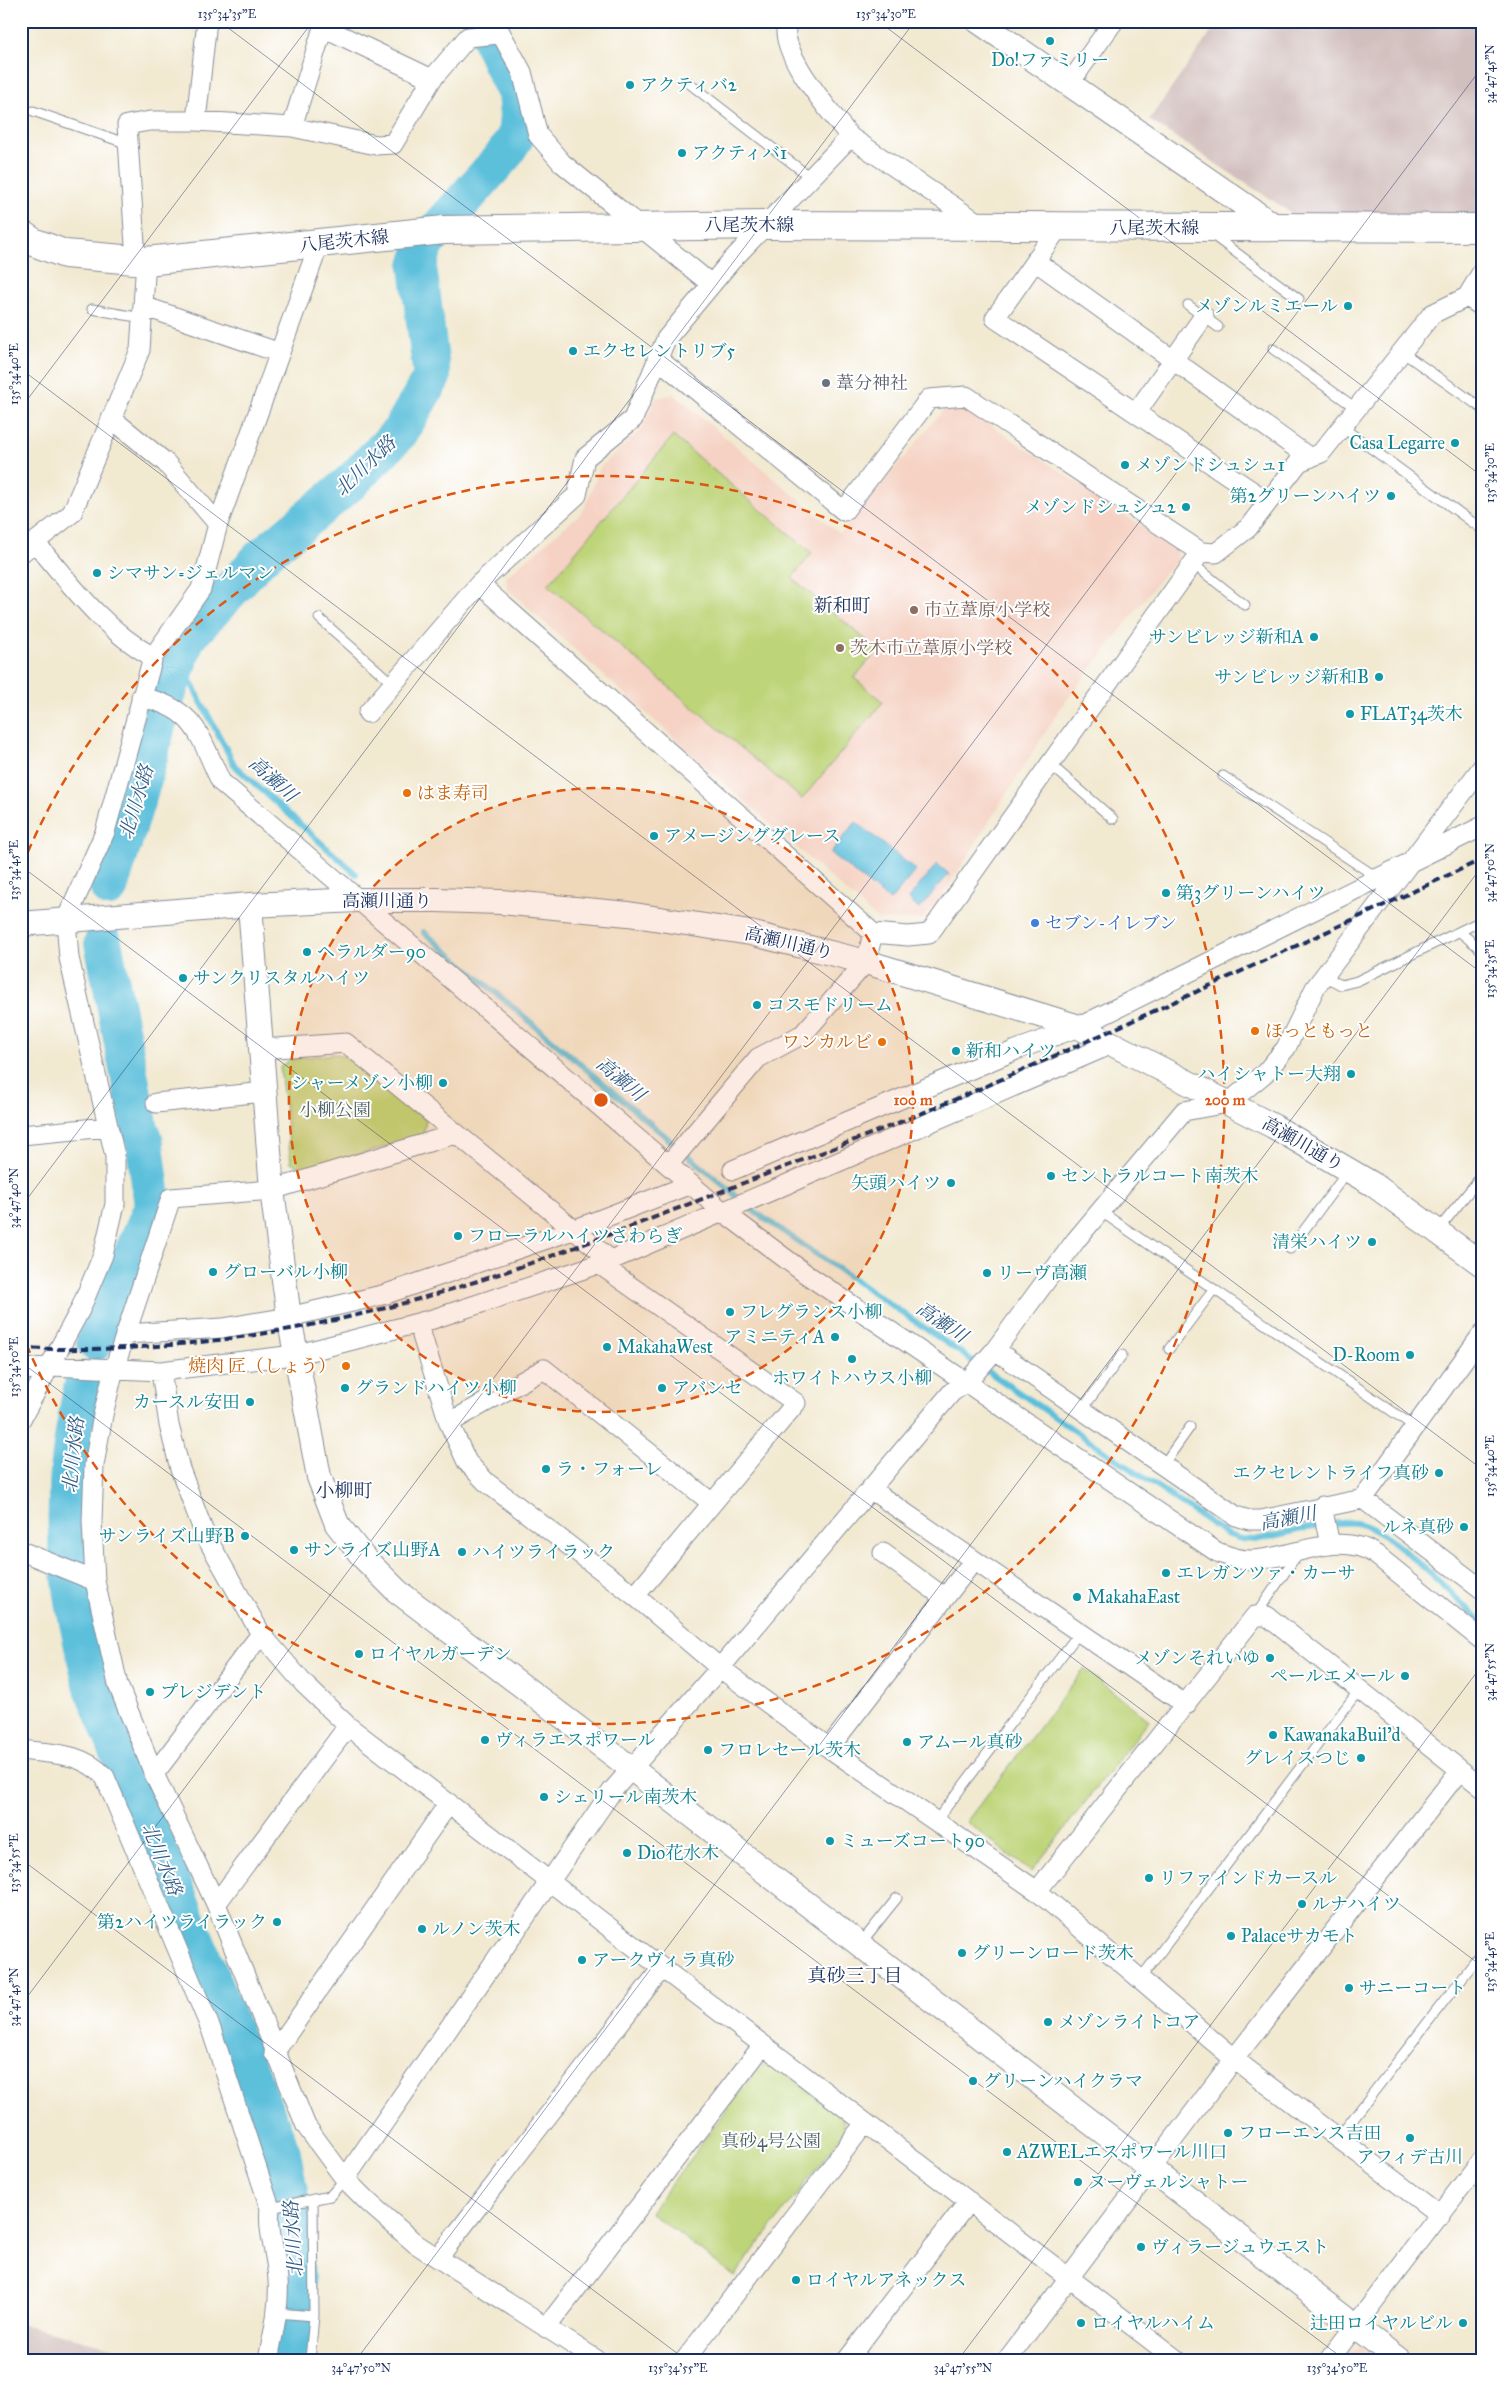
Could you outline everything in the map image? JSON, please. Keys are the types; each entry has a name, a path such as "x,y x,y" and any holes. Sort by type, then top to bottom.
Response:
{"main road":[{"name":"八尾茨木線","path":"21,234 33,242 65,254 141,260 319,244 431,231 764,225 1279,229 1483,228"}],"street":[{"path":"196,121 207,21"},
{"path":"788,21 785,27 787,45 795,61 850,137 982,226"},
{"path":"978,21 1279,229"},
{"path":"1069,84 1114,21"},
{"path":"292,126 324,24 432,79"},
{"path":"153,657 118,633 86,604 27,544 72,512 140,350 143,312 141,260 127,124 150,121 196,121 292,126 376,145 393,144 432,79 468,37 497,28 522,72 538,135 562,163 642,226 711,284"},
{"path":"368,713 479,584 577,495 585,458 633,419 666,339 711,284 764,225 850,137"},
{"path":"1059,227 995,318 1268,502"},
{"path":"21,1418 80,1310 103,1255 115,1204 115,1156 106,1127 71,967 66,920 106,832 146,698 153,657 200,589 218,524 319,244"},
{"path":"1035,261 1310,458"},
{"path":"479,584 873,932 908,936 929,934 1197,558 1216,553 1248,528 1299,462 1322,453 1432,314 1475,302 1483,270"},
{"path":"143,312 280,354"},
{"path":"1136,413 1173,360 1211,321"},
{"path":"657,358 844,511 929,399 966,396 1197,558"},
{"path":"111,418 166,463 218,524"},
{"path":"146,698 173,706 192,722 221,782 358,900 670,1162 691,1184 726,1209 806,1274 970,1379 1217,1552 1234,1558 1251,1560 1299,1552 1330,1542 1357,1546 1371,1551 1483,1641"},
{"path":"345,2179 612,1791 720,1668 952,1392 970,1379 993,1353 1076,1240 1184,1111 1228,1103 1265,1073 1286,1048 1315,988 1483,766"},
{"path":"733,1170 1016,1050 1079,1027 1483,826"},
{"name":"高瀬川通り","path":"21,924 250,905 358,900 501,902 628,914 750,933 866,962 1079,1027 1273,1126 1349,1170 1374,1185 1483,1265"},
{"path":"250,905 272,1190 295,1355 319,1477 337,1524 363,1557 397,1591 632,1769 1399,2360"},
{"path":"670,1162 758,1058 803,1034 866,962 873,932"},
{"path":"262,1049 346,1044 572,1230 605,1262 796,1403 635,1596"},
{"path":"21,1370 51,1366 161,1371 295,1355 418,1323 605,1262 1112,1044"},
{"path":"156,1104 265,1092"},
{"path":"21,1135 106,1127"},
{"path":"455,1134 272,1190 171,1198 114,1369 103,1415 94,1465 90,1578 118,1685 154,1774 216,1904 274,2053 306,2126 345,2179 416,2244 596,2360"},
{"path":"125,1334 223,1328 289,1317 386,1294 572,1230 691,1184"},
{"path":"418,1323 449,1423 467,1462 486,1482 635,1596 720,1668 829,1748 1037,1891 1234,2059 1440,2216"},
{"path":"993,1353 1082,1410 1242,1519 1261,1520 1323,1509 1363,1499 1483,1334"},
{"path":"449,1423 544,1369 712,1503"},
{"path":"161,1371 180,1469 205,1535 261,1634 304,1684 348,1726 662,1968 1069,2277 1172,2358"},
{"path":"870,1489 1186,1705"},
{"path":"1363,1499 1483,1590"},
{"path":"1323,1509 1330,1542"},
{"path":"21,1551 90,1578"},
{"path":"884,1553 945,1598"},
{"path":"829,1748 974,1560"},
{"path":"1037,1891 1255,1616 1268,1616 1483,1788"},
{"path":"154,1774 261,1634"},
{"path":"216,1904 348,1726"},
{"path":"21,1750 78,1758 90,1764 105,1777 211,2029 276,2206 268,2222 278,2280 281,2313 268,2360"},
{"path":"1007,2360 1234,2059 1460,1770"},
{"path":"274,2053 449,1803"},
{"path":"438,2258 662,1968"},
{"path":"546,2328 763,2045"},
{"path":"685,2360 865,2122"},
{"path":"1329,2360 1483,2158"},
{"path":"847,2360 969,2201"}],"lane":[{"path":"686,81 810,177"},
{"path":"32,111 128,144"},
{"path":"1202,228 1299,299"},
{"path":"1188,305 1211,321"},
{"path":"92,309 143,312"},
{"path":"1273,349 1357,409"},
{"path":"1402,352 1483,410"},
{"path":"1342,427 1483,530"},
{"path":"1197,558 1245,605"},
{"path":"319,618 393,684"},
{"path":"1050,764 1113,819"},
{"path":"1223,776 1378,879"},
{"path":"1324,976 1341,985 1357,981 1483,920"},
{"path":"1460,932 1483,951"},
{"path":"1290,1249 1349,1170"},
{"path":"1437,1231 1483,1174"},
{"path":"1100,1211 1415,1427"},
{"path":"1169,1349 1214,1289"},
{"path":"1082,1410 1122,1355"},
{"path":"1163,1466 1190,1426"},
{"path":"1255,1616 1299,1552"},
{"path":"936,1821 1079,1633"},
{"path":"1140,1979 1359,1690"},
{"path":"860,1945 897,1898"},
{"path":"1338,2138 1483,1951"},
{"path":"276,2206 330,2196 345,2179"},
{"path":"310,2360 313,2199"},
{"path":"281,2313 311,2316"}],"shaded area":[{"path":"1219,21 1483,21 1483,220 1293,214 1149,120"},
{"name":"茨木市立葦原小学校","path":"674,394 840,534 946,407 961,405 1177,550 1178,561 1168,569 1062,706 941,898 923,919 878,920 507,589 506,577 580,514 585,507 600,467 641,430 656,398"},
{"path":"21,2324 141,2355 139,2360 21,2360"},
{"path":"1362,2346 1381,2360 1339,2360 1343,2355"}],"green space":[{"path":"673,436 812,553 792,578 878,650 854,678 883,702 802,799 548,585"},
{"name":"小柳公園","path":"335,1054 347,1057 426,1120 423,1136 305,1170 291,1162 280,1067 291,1059"},
{"path":"1084,1669 1149,1720 1031,1872 966,1822"},
{"name":"真砂4号公園","path":"774,2064 843,2119 845,2131 734,2276 650,2212 760,2066"}],"water":[{"path":"856,822 916,870 890,901 830,853"},
{"path":"937,864 949,874 919,909 908,899"}],"waterway":[{"name":"北川水路","path":"109,888 144,776 157,725 186,639 260,558 350,483 400,432 432,377 418,266 425,244 503,156 516,136 518,116 516,93 483,21"},
{"name":"高瀬川","path":"179,660 235,766 356,874"},
{"name":"高瀬川","path":"424,932 755,1212 1226,1534 1241,1539 1255,1540 1306,1528 1334,1524 1356,1523 1370,1527 1404,1550 1483,1624"},
{"name":"北川水路","path":"95,1342 153,1206 144,1138 140,1130 103,942"},
{"name":"北川水路","path":"84,1380 75,1425 67,1494 67,1540 73,1595 79,1627 94,1691 282,2153 293,2214 297,2307 291,2360"}],"railway":[{"path":"21,1348 71,1349 170,1345 269,1333 367,1313 499,1274 664,1214 962,1096 1177,1001 1483,859"}],"place":[{"name":"Do!ファミリー","path":"1050,41"},
{"name":"アクティバ2","path":"630,85"},
{"name":"アクティバ1","path":"682,153"},
{"name":"メゾンルミエール","path":"1348,306"},
{"name":"エクセレントリブ5","path":"573,351"},
{"name":"葦分神社","path":"826,383"},
{"name":"Casa Legarre","path":"1455,443"},
{"name":"メゾンドシュシュ1","path":"1125,465"},
{"name":"第2グリーンハイツ","path":"1391,496"},
{"name":"メゾンドシュシュ2","path":"1186,507"},
{"name":"シマサン=ジェルマン","path":"97,573"},
{"name":"市立葦原小学校","path":"914,610"},
{"name":"サンビレッジ新和A","path":"1314,637"},
{"name":"茨木市立葦原小学校","path":"840,648"},
{"name":"サンビレッジ新和B","path":"1379,677"},
{"name":"FLAT34茨木","path":"1350,714"},
{"name":"はま寿司","path":"407,793"},
{"name":"アメージンググレース","path":"654,836"},
{"name":"第3グリーンハイツ","path":"1166,893"},
{"name":"セブン-イレブン","path":"1035,923"},
{"name":"ヘラルダー90","path":"307,952"},
{"name":"サンクリスタルハイツ","path":"183,978"},
{"name":"コスモドリーム","path":"757,1005"},
{"name":"ほっともっと","path":"1255,1031"},
{"name":"ワンカルビ","path":"882,1042"},
{"name":"新和ハイツ","path":"956,1051"},
{"name":"ハイシャトー大翔","path":"1351,1074"},
{"name":"シャーメゾン小柳","path":"443,1083"},
{"name":"セントラルコート南茨木","path":"1051,1176"},
{"name":"矢頭ハイツ","path":"951,1183"},
{"name":"フローラルハイツさわらぎ","path":"458,1236"},
{"name":"清栄ハイツ","path":"1372,1242"},
{"name":"グローバル小柳","path":"213,1272"},
{"name":"リーヴ高瀬","path":"987,1273"},
{"name":"フレグランス小柳","path":"730,1312"},
{"name":"アミニティA","path":"835,1337"},
{"name":"MakahaWest","path":"607,1347"},
{"name":"D-Room","path":"1410,1355"},
{"name":"ホワイトハウス小柳","path":"852,1359"},
{"name":"焼肉 匠（しょう）","path":"346,1366"},
{"name":"グランドハイツ小柳","path":"345,1388"},
{"name":"アバンセ","path":"662,1388"},
{"name":"カースル安田","path":"250,1402"},
{"name":"ラ・フォーレ","path":"546,1469"},
{"name":"エクセレントライフ真砂","path":"1439,1473"},
{"name":"ルネ真砂","path":"1464,1527"},
{"name":"サンライズ山野B","path":"245,1536"},
{"name":"サンライズ山野A","path":"294,1550"},
{"name":"ハイツライラック","path":"462,1552"},
{"name":"エレガンツァ・カーサ","path":"1166,1573"},
{"name":"MakahaEast","path":"1077,1597"},
{"name":"ロイヤルガーデン","path":"359,1654"},
{"name":"メゾンそれいゆ","path":"1270,1658"},
{"name":"ペールエメール","path":"1405,1676"},
{"name":"プレジデント","path":"150,1692"},
{"name":"KawanakaBuil'd","path":"1273,1735"},
{"name":"ヴィラエスポワール","path":"485,1740"},
{"name":"アムール真砂","path":"907,1742"},
{"name":"フロレセール茨木","path":"708,1750"},
{"name":"グレイスつじ","path":"1361,1758"},
{"name":"シェリール南茨木","path":"544,1797"},
{"name":"ミューズコート90","path":"830,1841"},
{"name":"Dio花水木","path":"627,1853"},
{"name":"リファインドカースル","path":"1149,1878"},
{"name":"ルナハイツ","path":"1302,1904"},
{"name":"第2ハイツライラック","path":"277,1922"},
{"name":"ルノン茨木","path":"422,1929"},
{"name":"Palaceサカモト","path":"1231,1936"},
{"name":"グリーンロード茨木","path":"962,1953"},
{"name":"アークヴィラ真砂","path":"582,1960"},
{"name":"サニーコート","path":"1349,1988"},
{"name":"メゾンライトコア","path":"1048,2022"},
{"name":"グリーンハイクラマ","path":"973,2081"},
{"name":"フローエンス吉田","path":"1228,2133"},
{"name":"アフィデ古川","path":"1410,2138"},
{"name":"AZWELエスポワール川口","path":"1007,2152"},
{"name":"ヌーヴェルシャトー","path":"1078,2182"},
{"name":"ヴィラージュウエスト","path":"1141,2247"},
{"name":"ロイヤルアネックス","path":"796,2280"},
{"name":"ロイヤルハイム","path":"1081,2323"},
{"name":"辻田ロイヤルビル","path":"1463,2323"}],"district":[{"name":"新和町","path":"842,605"},
{"name":"小柳町","path":"344,1490"},
{"name":"真砂三丁目","path":"855,1975"}]}
